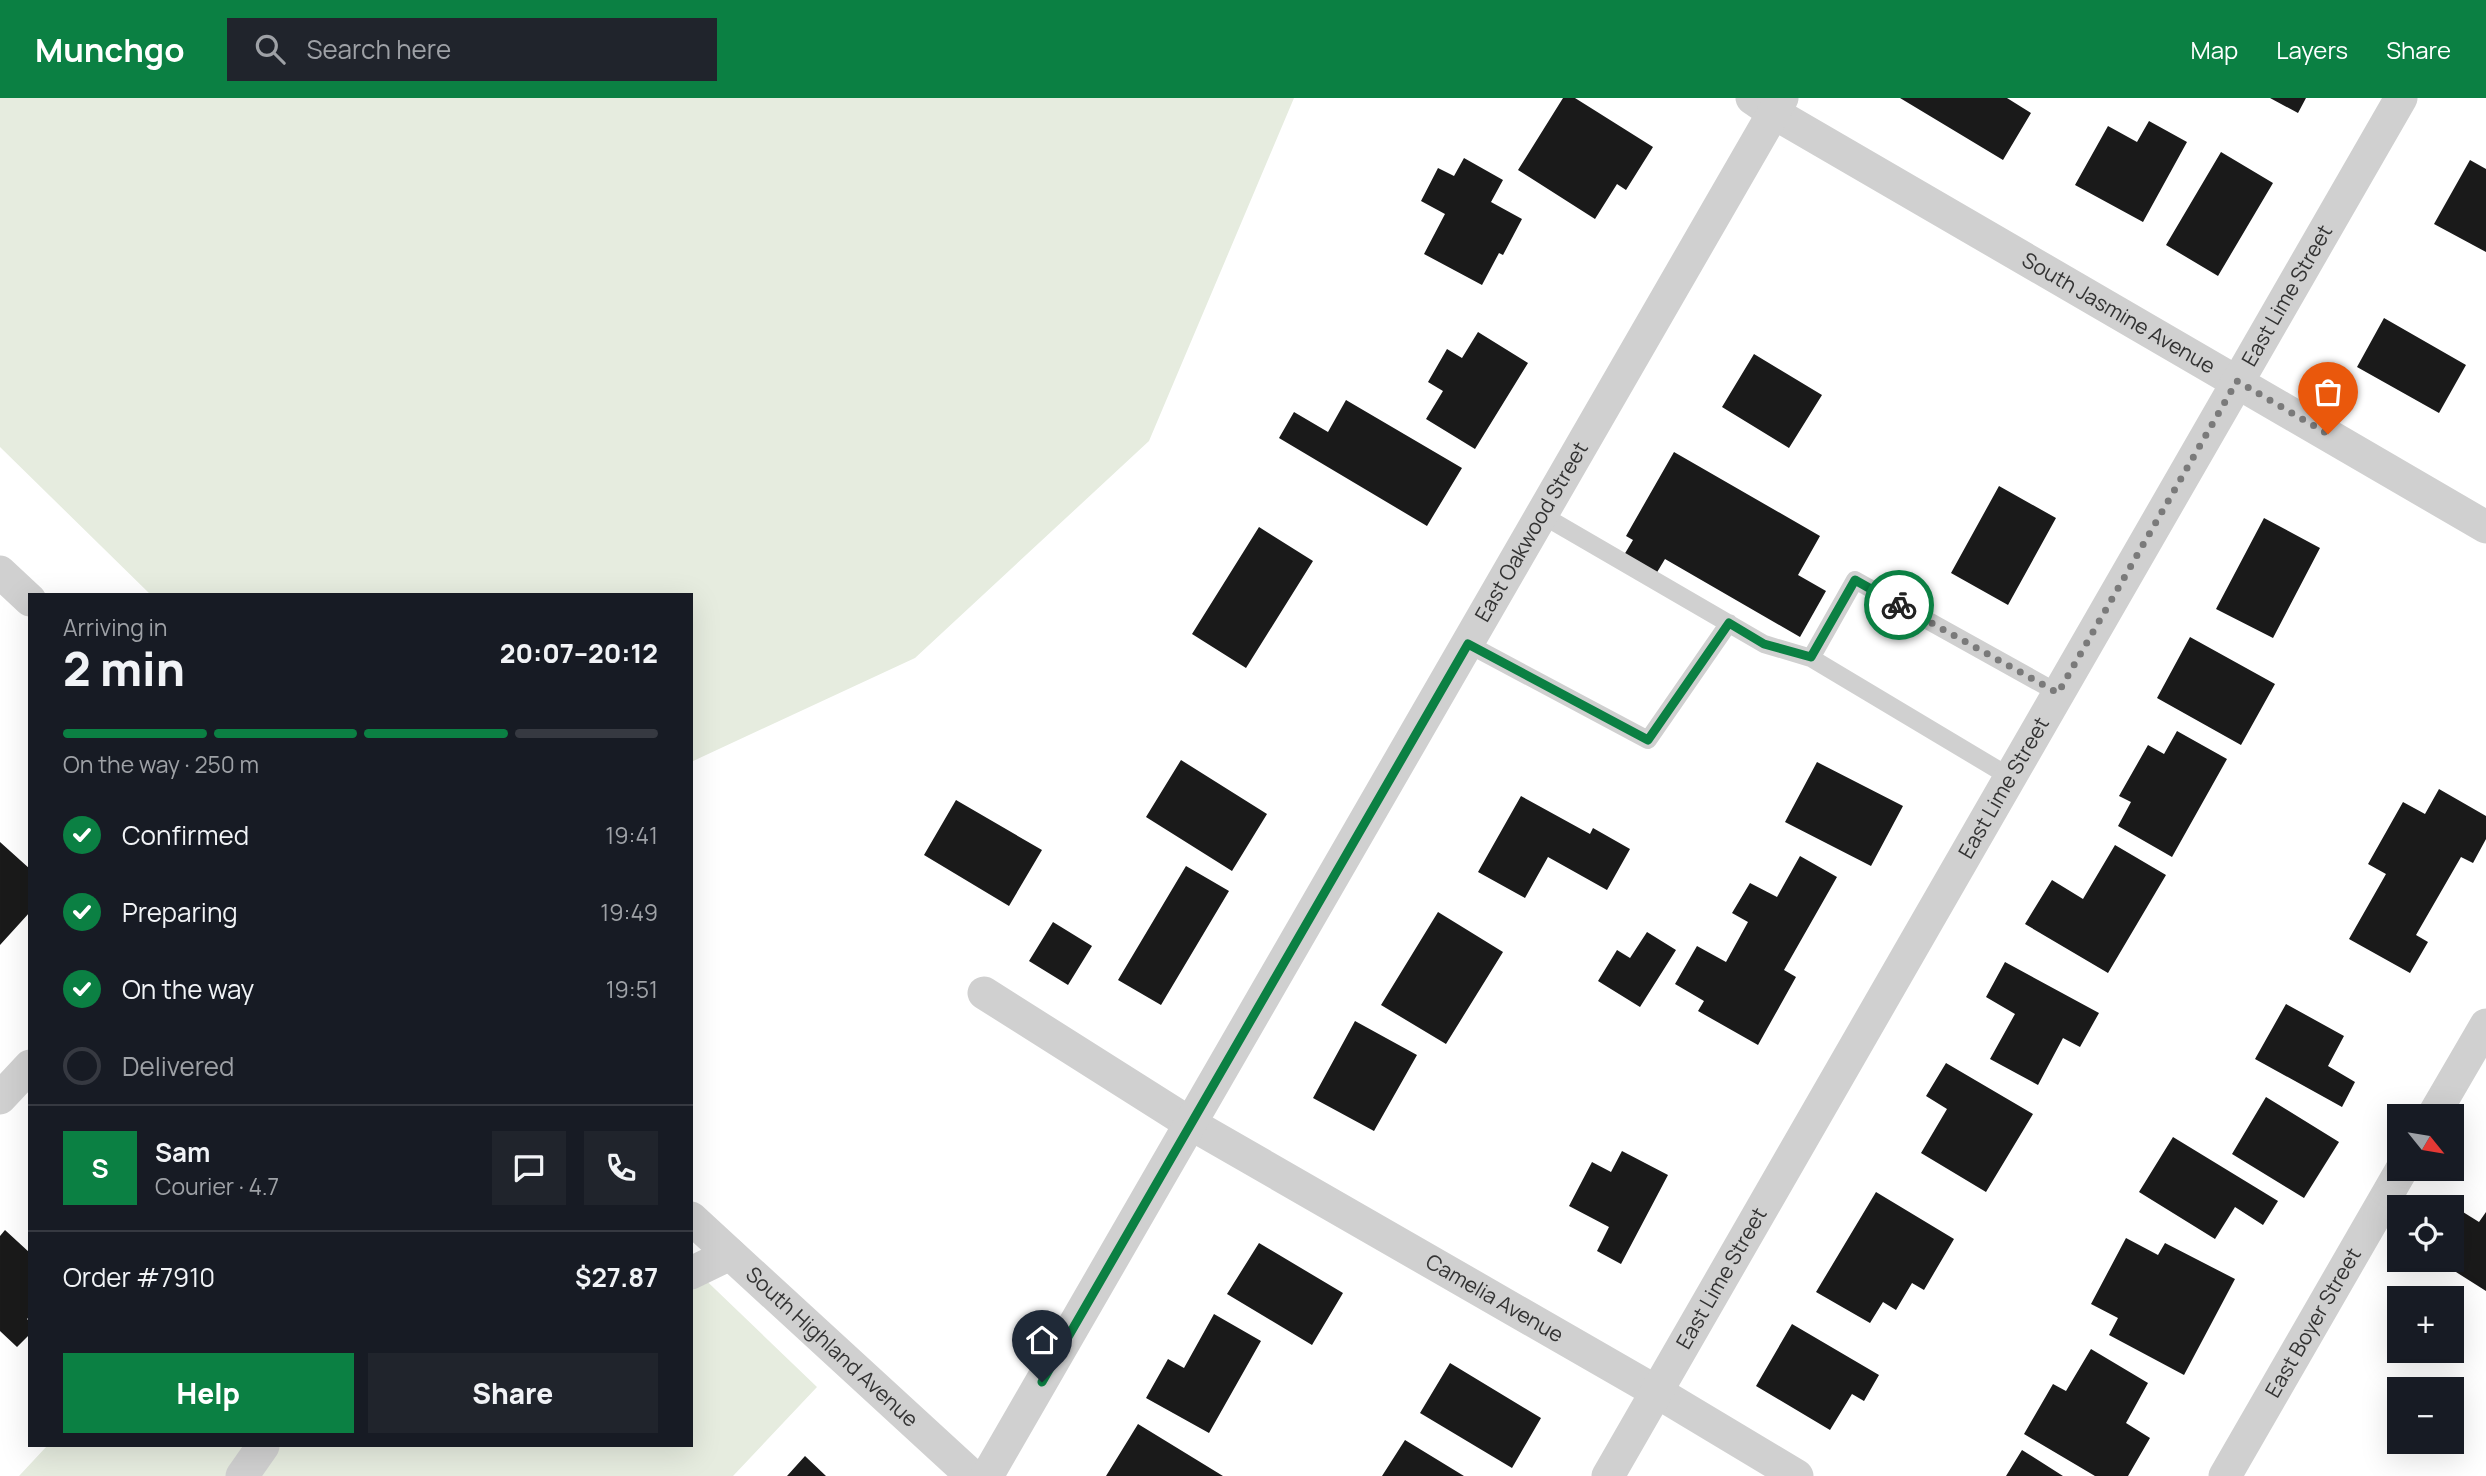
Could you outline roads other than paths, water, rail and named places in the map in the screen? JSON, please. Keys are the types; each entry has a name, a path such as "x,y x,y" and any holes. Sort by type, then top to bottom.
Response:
{"street":[{"name":"East Lime Street","path":"1608,1476 2401,98"},
{"name":"South Jasmine Avenue","path":"1769,103 2486,527"},
{"name":"East Oakwood Street","path":"988,1476 1542,515 1769,103"},
{"path":"0,572 28,598"},
{"name":"Camelia Avenue","path":"984,993 1191,1124 1657,1392 1797,1476"},
{"path":"2440,1104 2486,1025"},
{"path":"0,1098 28,1068"},
{"name":"East Boyer Street","path":"2225,1476 2396,1181"},
{"name":"South Highland Avenue","path":"693,1220 972,1476"},
{"path":"693,1272 730,1254"},
{"path":"242,1476 262,1447"}],"lane":[{"path":"1542,515 1764,644 1811,657 2010,777"},
{"path":"1811,657 1855,580 2058,693"},
{"path":"1468,644 1648,740 1729,623"}]}
